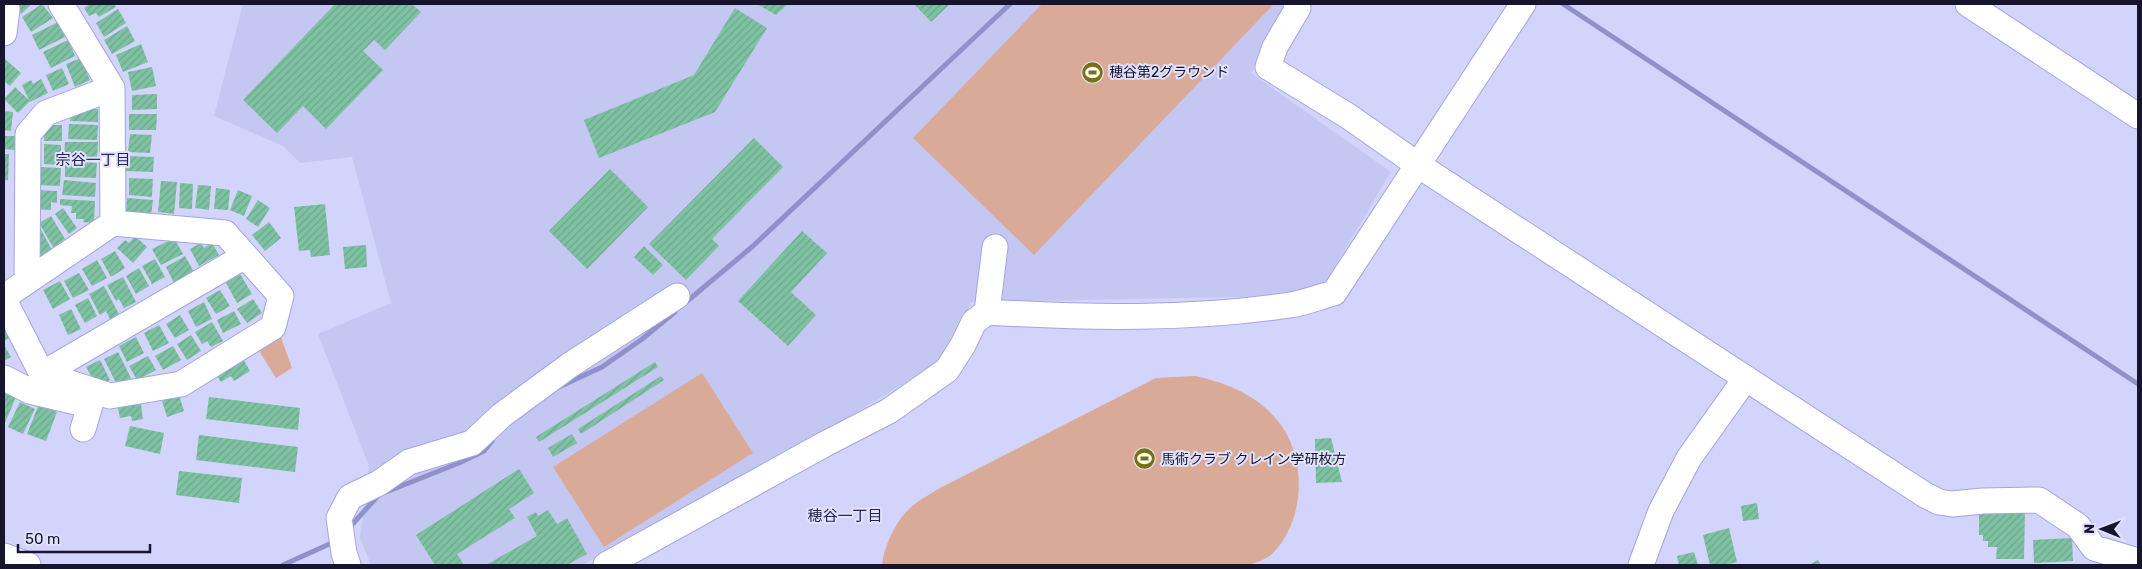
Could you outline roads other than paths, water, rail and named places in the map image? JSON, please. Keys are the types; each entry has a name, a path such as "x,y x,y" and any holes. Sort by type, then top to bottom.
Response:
{"street":[{"path":"4,4 8,9 4,33"},
{"path":"61,4 112,88 113,223"},
{"path":"1296,4 1298,8 1275,47 1268,67 1348,116 1418,165 1925,495 1939,502 1952,504 1983,501 2039,500 2078,526 2094,548 2138,561"},
{"path":"606,565 825,444 889,411 947,370 963,345 974,322 987,312 1053,316 1179,316 1291,305 1334,293 1523,4"},
{"path":"1968,4 2138,116"},
{"path":"27,282 28,134 46,113 112,88"},
{"path":"113,223 225,233 281,296 273,327 181,384 110,396 42,374 4,298 113,223"},
{"path":"987,312 995,247"},
{"path":"42,374 246,256"},
{"path":"348,565 344,553 339,518 350,497 379,483 409,462 472,443 502,415 570,365 677,296"},
{"path":"4,378 30,391 95,406 83,429"},
{"path":"1641,565 1661,511 1689,458 1746,378"},
{"path":"4,556 28,565"}],"waterway":[{"path":"685,303 753,246 1010,4"},
{"path":"1563,4 2138,384"},
{"path":"559,387 602,367 641,340 675,312"},
{"path":"386,492 484,451 492,441"},
{"path":"349,528 377,497"},
{"path":"283,565 336,541"}],"place":[{"name":"穂谷第2グラウンド","path":"1093,72"},
{"name":"馬術クラブ クレイン学研枚方","path":"1145,459"}],"district":[{"name":"宗谷一丁目","path":"93,160"},
{"name":"穂谷一丁目","path":"845,516"}]}
